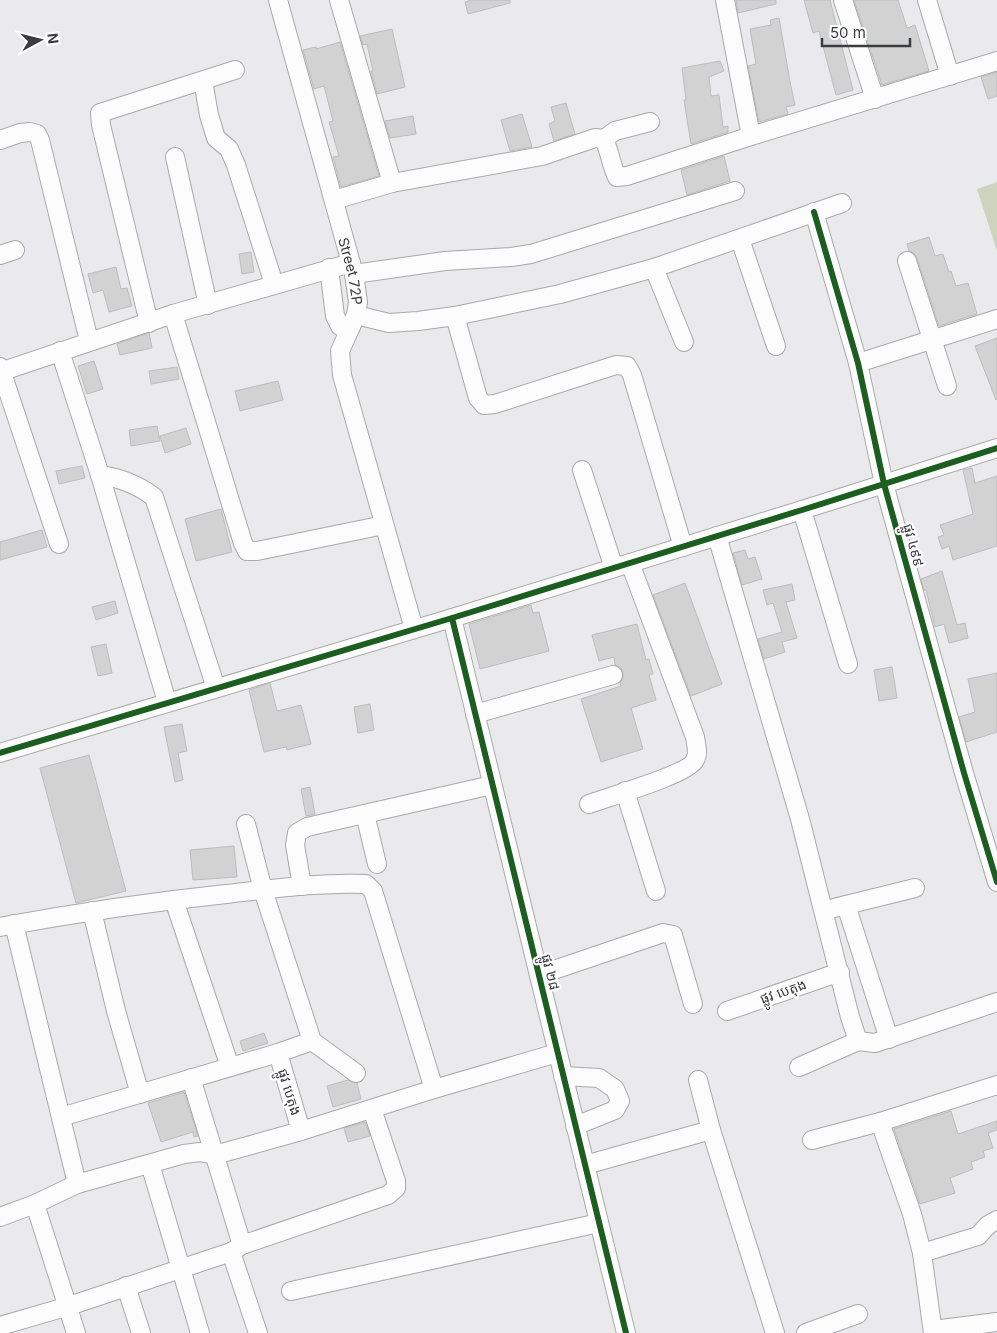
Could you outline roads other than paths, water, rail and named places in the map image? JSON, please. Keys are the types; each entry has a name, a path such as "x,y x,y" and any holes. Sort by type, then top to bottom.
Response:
{"street":[{"name":"Street 72P","path":"278,0 334,200 352,268 358,302 354,321 340,351 342,375 414,629"},
{"path":"339,0 392,183"},
{"path":"724,0 750,136"},
{"path":"843,0 875,99"},
{"path":"927,0 950,76"},
{"path":"604,139 613,170 617,177 628,176 750,136 997,61"},
{"path":"149,323 101,125 100,113 235,70"},
{"path":"203,81 209,115 216,138 228,149 236,165 274,284"},
{"path":"334,200 392,183 542,156 595,138 604,139 615,131 650,122"},
{"path":"0,140 30,132 37,134 40,140 90,341"},
{"path":"176,157 208,305"},
{"path":"59,544 0,370 173,314 329,268 511,257 531,254 735,191"},
{"path":"329,268 340,326 354,321 389,323 418,321 454,316 560,294 654,268 842,203"},
{"name":"ផ្លូវ ៤៩៩","path":"814,212 858,363 884,484 964,773 997,882"},
{"path":"740,239 776,346"},
{"path":"907,261 948,386"},
{"path":"654,268 684,342"},
{"path":"173,314 247,551 257,551 384,525"},
{"path":"454,316 478,398 484,405 495,404 616,364 627,366 632,375 682,547"},
{"path":"858,363 997,319"},
{"path":"60,351 100,475 167,702"},
{"path":"0,753 622,566 997,448"},
{"path":"582,470 695,737 697,754 695,762 688,767 666,777 590,804"},
{"path":"100,475 116,477 130,482 154,498 216,688"},
{"path":"802,510 848,664"},
{"path":"717,536 800,819 850,1017 858,1041"},
{"name":"ផ្លូវ ២៨","path":"452,618 626,1333"},
{"path":"475,714 613,675"},
{"path":"302,886 295,845 297,833 307,827 492,785"},
{"path":"625,791 656,891"},
{"path":"365,814 377,864"},
{"path":"246,824 262,890 312,1041 356,1073"},
{"path":"77,1184 61,1117 7,926 92,911 174,900 302,886 366,884 373,891 434,1088"},
{"path":"824,910 915,888"},
{"path":"174,900 230,1067"},
{"path":"846,905 889,1039"},
{"path":"92,911 109,982 140,1094"},
{"path":"539,975 663,933 670,934 673,935 693,1004"},
{"name":"ផ្លូវ បេតុង","path":"727,1011 840,972"},
{"path":"799,1067 858,1041 875,1043 997,1002"},
{"path":"61,1117 278,1053 312,1041"},
{"name":"ផ្លូវ បេតុង","path":"278,1053 301,1131"},
{"path":"0,1217 35,1204 77,1184 184,1154 200,1152 215,1155 301,1131 434,1088 557,1054"},
{"path":"563,1076 599,1078 615,1089 620,1101 615,1110 575,1126"},
{"path":"192,1078 215,1155 236,1249 258,1333"},
{"path":"698,1080 775,1333"},
{"path":"812,1140 880,1122 997,1085"},
{"path":"3,1328 388,1195 396,1188 396,1181 372,1109"},
{"path":"880,1122 912,1214 922,1253 933,1332 997,1322"},
{"path":"585,1165 712,1130"},
{"path":"150,1164 200,1333"},
{"path":"35,1204 76,1333"},
{"path":"922,1253 978,1236 997,1220"},
{"path":"290,1291 599,1223"},
{"path":"126,1286 140,1333"},
{"path":"806,1333 858,1314"}]}
